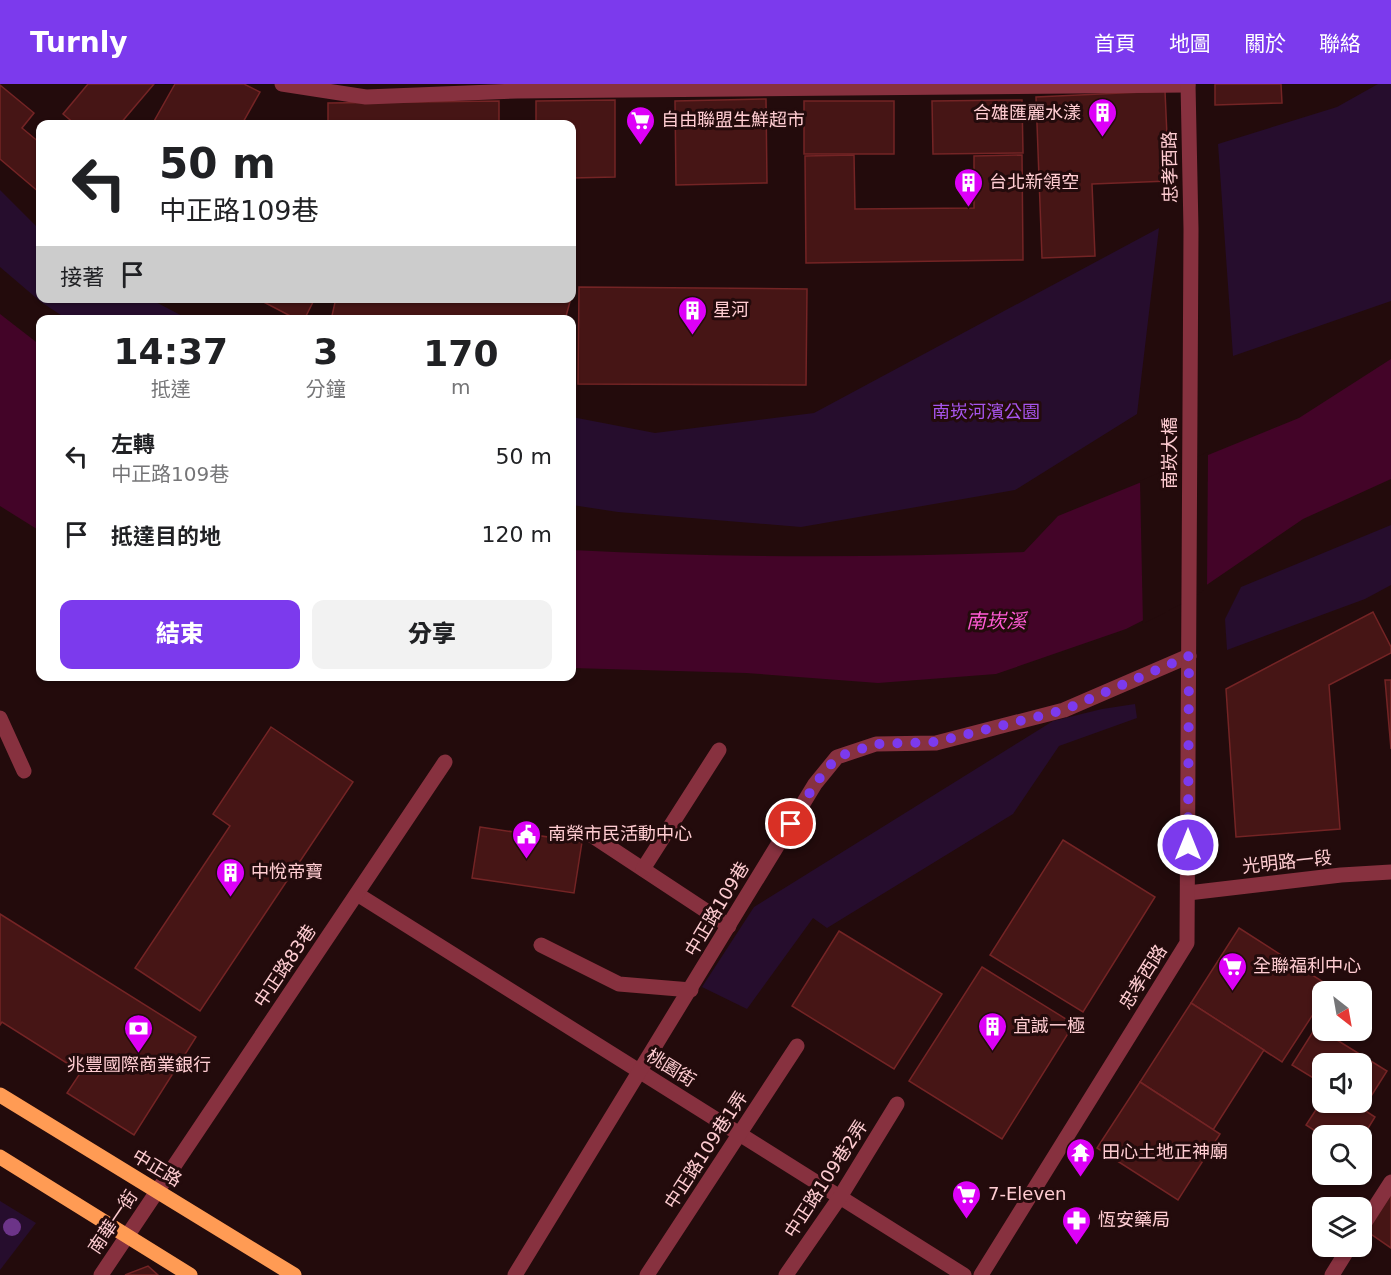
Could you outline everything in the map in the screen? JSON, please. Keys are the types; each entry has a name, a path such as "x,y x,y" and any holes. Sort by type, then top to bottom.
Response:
{"main road":[{"name":"中正路","path":"0,1095 294,1275"},
{"path":"0,1156 190,1275"}],"street":[{"path":"282,84 366,98 517,87 1188,85"},
{"name":"忠孝西路","path":"1188,85 1190,250"},
{"name":"南崁大橋","path":"1189,656 1190,250"},
{"name":"忠孝西路","path":"981,1275 1187,943 1189,656"},
{"name":"中正路109巷","path":"515,1275 815,784 837,757 876,744 936,742 1064,710 1189,656"},
{"path":"0,718 24,771"},
{"path":"643,869 719,750"},
{"name":"中正路83巷","path":"157,1191 445,762"},
{"path":"588,834 729,926"},
{"name":"光明路一段","path":"1188,893 1341,875 1391,872"},
{"name":"桃園街","path":"357,894 964,1275"},
{"path":"541,945 619,984 691,990"},
{"name":"中正路109巷1弄","path":"647,1275 797,1046"},
{"name":"中正路109巷2弄","path":"786,1275 840,1197 897,1104"},
{"path":"1372,1211 1391,1182"},
{"name":"南華一街","path":"100,1275 157,1191"},
{"path":"1332,1275 1343,1257"}],"green space":[{"path":"1378,84 1391,84 1391,301 1233,356 1218,144 1337,107"},
{"path":"0,190 36,226 36,298 0,267"},
{"name":"南崁河濱公園","path":"1159,228 1137,414 1015,490 801,527 618,512 576,506 576,418 655,433 814,413"},
{"path":"43,303 158,303 180,315 61,315"},
{"path":"1391,525 1391,585 1365,599 1227,650 1225,619 1241,587"},
{"path":"1135,704 1137,718 1059,746 1013,814 827,928 813,918 747,1009 702,987 754,907 1053,721 1102,709"},
{"path":"0,1201 36,1223 0,1270"}],"water":[{"path":"0,314 36,342 36,528 0,506"},
{"name":"南崁溪","path":"1391,359 1391,479 1303,519 1189,597 1126,629 996,674 878,683 746,673 576,668 576,550 685,555 798,556 1024,552 1058,516 1299,418"}],"pier":[{"path":"1208,452 1207,588 1143,624 1140,481"}],"building":[{"path":"88,84 154,84 123,120 70,120 63,114"},
{"path":"175,84 244,84 260,92 244,120 155,120"},
{"path":"1215,84 1281,84 1282,103 1215,105"},
{"path":"0,85 34,113 22,128 36,140 36,190 0,159"},
{"name":"合雄匯麗水漾","path":"1165,91 1169,181 1092,184 1095,256 1042,258 1036,97"},
{"path":"766,99 767,183 676,185 675,101"},
{"path":"615,100 615,177 576,178 576,120 536,120 536,101"},
{"name":"台北新領空","path":"1022,100 1023,153 933,154 932,101"},
{"path":"499,101 499,120 328,120 328,103"},
{"path":"804,101 894,101 894,154 804,154"},
{"name":"台北新領空","path":"854,155 855,209 974,208 974,156 1022,155 1023,260 806,263 805,156"},
{"name":"星河","path":"579,287 807,289 806,385 578,384"},
{"path":"266,303 312,303 306,315 288,315"},
{"path":"335,303 570,303 566,315 332,315"},
{"path":"1373,612 1391,647 1391,653 1329,685 1340,829 1236,837 1226,689"},
{"path":"1385,680 1391,680 1391,749"},
{"name":"中悅帝寶","path":"271,727 353,782 200,1011 135,968 230,826 213,814"},
{"name":"南榮市民活動中心","path":"480,827 582,842 574,893 472,878"},
{"name":"宜誠一極","path":"1063,840 1155,897 1083,1012 990,955"},
{"path":"0,914 196,1037 134,1135 67,1093 81,1072 2,1022 0,1025"},
{"path":"1239,928 1322,981 1312,981 1312,1016 1282,1062 1191,1003"},
{"path":"839,931 942,994 894,1069 792,1006"},
{"name":"宜誠一極","path":"982,967 1074,1024 1002,1139 909,1081"},
{"path":"1191,1003 1264,1050 1213,1130 1140,1082"},
{"path":"1312,1033 1312,1041 1339,1041 1358,1053 1312,1053 1312,1077 1292,1065"},
{"path":"1372,1062 1387,1071 1372,1095"},
{"path":"1140,1082 1220,1134 1178,1200 1097,1148"},
{"path":"1314,1113 1369,1113 1375,1117 1370,1125 1312,1125 1312,1129 1306,1125"},
{"path":"1391,1192 1391,1248 1372,1235 1372,1220"},
{"path":"148,1266 158,1275 125,1275"}],"place":[{"name":"合雄匯麗水漾","path":"1102,138"},
{"name":"自由聯盟生鮮超市","path":"640,146"},
{"name":"台北新領空","path":"968,208"},
{"name":"星河","path":"692,336"},
{"name":"南榮市民活動中心","path":"527,860"},
{"name":"中悅帝寶","path":"230,898"},
{"name":"全聯福利中心","path":"1232,992"},
{"name":"宜誠一極","path":"992,1052"},
{"name":"兆豐國際商業銀行","path":"139,1054"},
{"name":"田心土地正神廟","path":"1081,1178"},
{"name":"7-Eleven","path":"967,1220"},
{"name":"恆安藥局","path":"1077,1246"}],"route":[{"path":"791,824 815,784 837,757 876,744 936,742 1064,710 1189,656 1188,845"}]}
